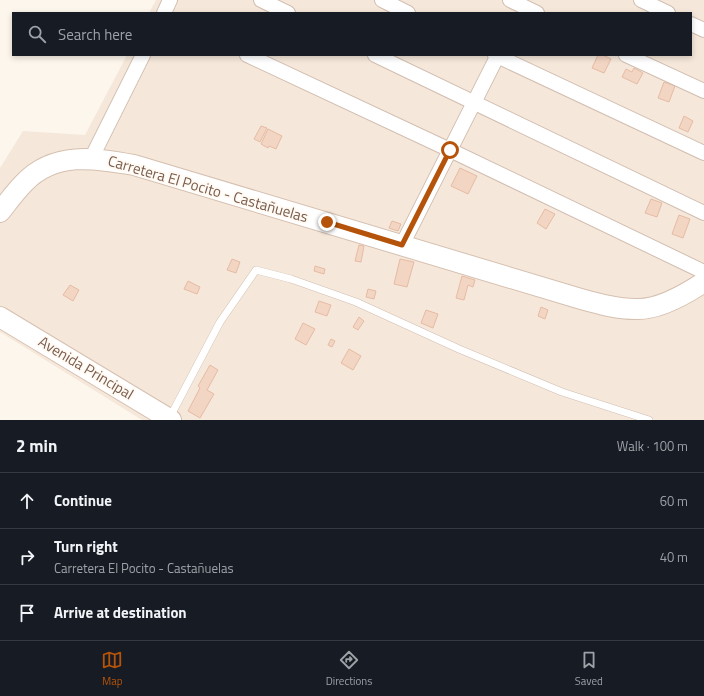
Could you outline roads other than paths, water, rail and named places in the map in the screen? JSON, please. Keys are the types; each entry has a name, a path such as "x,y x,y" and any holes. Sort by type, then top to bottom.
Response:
{"main road":[{"name":"Carretera El Pocito - Castañuelas","path":"0,212 25,182 42,168 80,158 91,159 134,165 613,308 638,310 660,305 694,289 704,282"},
{"name":"Avenida Principal","path":"0,317 170,419"}],"street":[{"path":"164,12 170,0"},
{"path":"261,0 286,12"},
{"path":"382,0 406,12"},
{"path":"510,0 535,12"},
{"path":"641,0 666,12"},
{"path":"692,24 704,30"},
{"path":"91,159 142,56"},
{"path":"248,56 450,150 704,272"},
{"path":"377,56 704,213"},
{"path":"402,245 497,56"},
{"path":"499,56 704,153"},
{"path":"628,56 704,92"}],"lane":[{"path":"170,419 220,322 256,270 291,279 356,302 459,349 562,392 649,420"}]}
